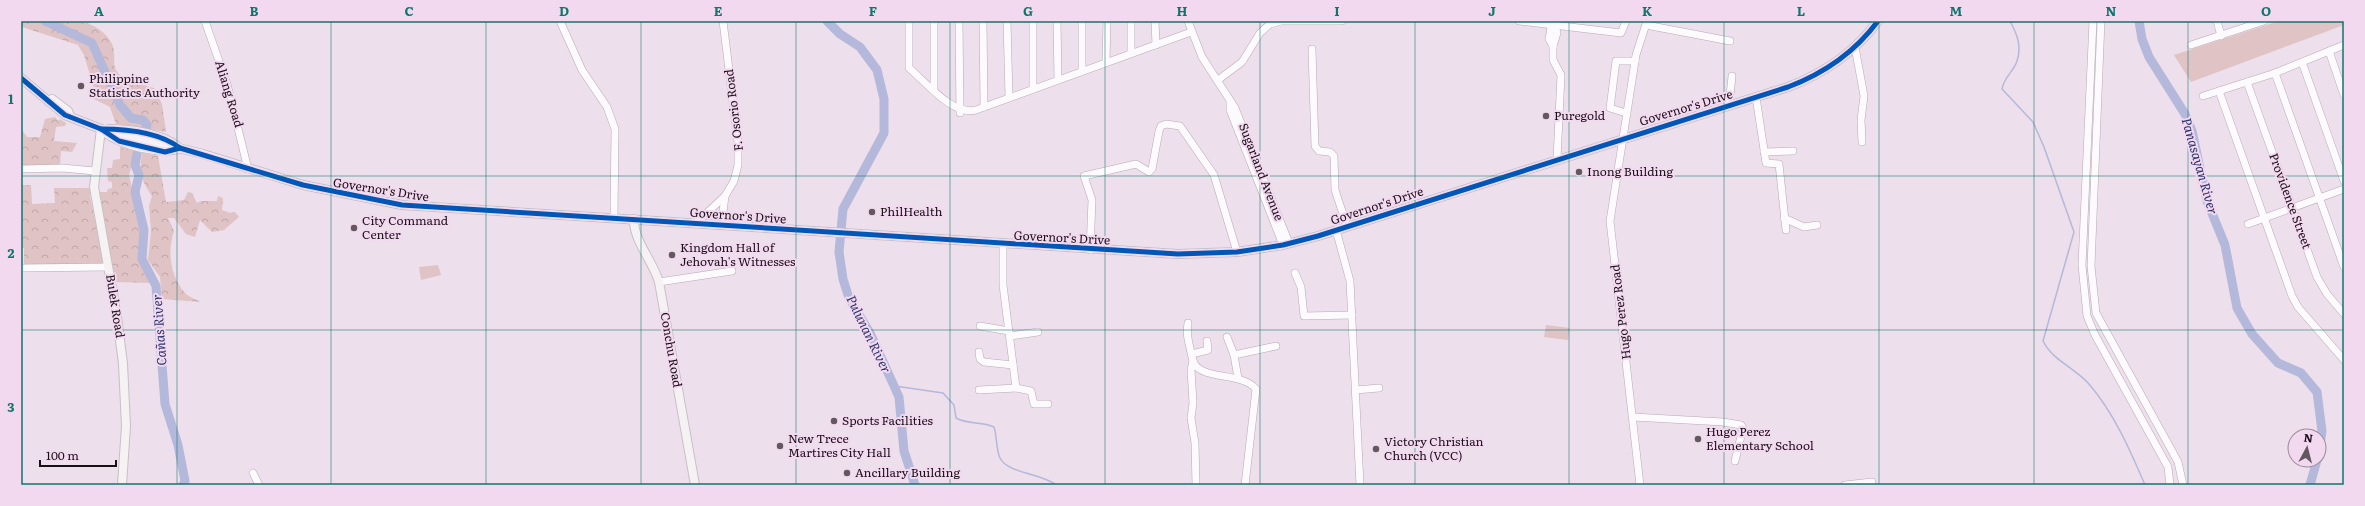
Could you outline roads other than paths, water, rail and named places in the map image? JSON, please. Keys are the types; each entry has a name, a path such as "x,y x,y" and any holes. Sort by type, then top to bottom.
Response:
{"main road":[{"name":"Governor's Drive","path":"21,78 60,112 101,129 120,135 180,148 323,190 402,205 726,224 1090,250 1178,254 1237,252 1286,244 1336,230 1756,97 1812,77 1832,65 1855,47 1878,21"},
{"name":"Governor's Drive","path":"21,71 68,111 70,116"},
{"name":"Bulek Road","path":"101,129 95,171 95,197 119,333 126,397 122,485"},
{"name":"Conchu Road","path":"634,219 633,229 653,265 659,282 695,485"}],"street":[{"name":"Aliang Road","path":"205,21 229,90 248,168"},
{"path":"560,21 582,70 607,107 615,129 614,218"},
{"name":"F. Osorio Road","path":"696,223 724,196 736,175 739,155 723,21"},
{"path":"909,21 909,68 960,111 969,111 1009,98 1191,32"},
{"path":"934,21 934,89"},
{"path":"959,21 960,111"},
{"path":"983,21 984,106"},
{"path":"1008,21 1009,98"},
{"path":"1033,21 1033,89"},
{"path":"1057,21 1058,80"},
{"path":"1082,21 1082,71"},
{"path":"1106,62 1107,21"},
{"path":"1131,21 1131,53"},
{"path":"1155,21 1156,44"},
{"name":"Sugarland Avenue","path":"1188,21 1202,57 1218,80 1230,102 1230,110 1286,244"},
{"path":"1218,80 1242,62 1260,33 1270,24 1281,21 1342,21"},
{"path":"1520,21 1553,23 1622,33 1626,21"},
{"path":"2093,21 2082,265 2087,316 2095,335 2168,467 2170,485"},
{"path":"2101,21 2091,266 2096,313 2178,462 2182,485"},
{"path":"2217,21 2220,36"},
{"path":"2191,45 2264,21"},
{"path":"1553,23 1557,40 1553,46 1553,60 1560,75 1557,159"},
{"path":"1646,23 1730,41"},
{"name":"Hugo Perez Road","path":"1640,485 1610,221 1635,61 1646,23"},
{"path":"2203,96 2275,73 2344,45"},
{"path":"1855,47 1864,96 1861,120 1862,142"},
{"path":"1312,49 1315,146 1319,151 1330,152 1334,156 1334,190 1351,225"},
{"path":"2329,51 2344,95"},
{"path":"1626,112 1610,108 1616,61 1635,61"},
{"path":"2302,62 2344,181"},
{"path":"2275,73 2344,267"},
{"path":"1729,105 1732,76"},
{"name":"Providence Street","path":"2247,82 2321,286 2344,314"},
{"path":"2219,91 2264,218 2298,307 2344,360"},
{"path":"1756,97 1766,163 1779,164 1786,230"},
{"path":"1090,250 1092,200 1084,176 1136,164 1149,172 1152,168 1159,131 1161,126 1166,124 1180,126 1209,166 1218,184 1237,252"},
{"path":"1764,152 1793,151"},
{"path":"21,169 62,168 95,171"},
{"path":"2248,224 2344,189"},
{"name":"F. Osorio Road","path":"724,196 723,212 726,224"},
{"path":"1784,218 1804,226 1816,225"},
{"path":"1336,230 1350,281 1360,485"},
{"path":"1003,244 1003,286 1016,388"},
{"path":"21,268 108,267"},
{"path":"659,282 732,271"},
{"path":"1295,274 1301,287 1304,316 1352,315"},
{"path":"1188,323 1187,335 1197,368 1206,372 1238,378 1254,387 1256,392 1245,485"},
{"path":"980,326 1009,333 1038,332"},
{"path":"1228,338 1234,355 1238,378"},
{"path":"1193,357 1207,350 1207,341"},
{"path":"1234,355 1276,346"},
{"path":"979,352 982,361 1013,365"},
{"path":"1193,357 1191,370 1193,403 1191,418 1195,443 1196,485"},
{"path":"978,390 1016,388 1031,391 1034,404 1048,404"},
{"path":"1356,390 1379,388"},
{"path":"1633,417 1741,425 1743,428 1735,461"},
{"path":"253,473 259,485"},
{"path":"1845,485 1872,482"}],"waterway":[{"name":"Cañas River","path":"45,21 92,43 120,105 131,118 143,120 147,125 146,129"},
{"name":"Pulunan River","path":"827,21 840,34 860,47 877,70 884,99 884,133 843,209 839,252 843,279 849,298 870,333 899,397 904,451 915,485"},
{"path":"2010,21 2018,40 2019,50 2016,65 2005,81 2002,89 2033,122 2044,147 2074,232 2043,341 2052,354 2083,378 2098,395 2121,432 2145,485"},
{"name":"Panasayan River","path":"2139,21 2142,39 2149,57 2185,114 2192,131 2207,201 2225,245 2237,308 2252,334 2278,363 2301,373 2317,392 2322,428"},
{"name":"Cañas River","path":"137,154 135,165 139,175 135,192 144,230 142,259 156,286 165,404 178,445 185,481 183,485"},
{"path":"895,386 943,393 954,405 956,418 966,422 994,427 999,455 1004,463 1010,467 1050,481 1056,485"},
{"name":"Panasayan River","path":"2310,485 2315,468"}],"place":[{"name":"Philippine Statistics Authority","path":"81,86"},
{"name":"Puregold","path":"1546,116"},
{"name":"Inong Building","path":"1579,172"},
{"name":"PhilHealth","path":"872,212"},
{"name":"City Command Center","path":"354,228"},
{"name":"Kingdom Hall of Jehovah's Witnesses","path":"672,255"},
{"name":"Sports Facilities","path":"834,421"},
{"name":"Hugo Perez Elementary School","path":"1698,439"},
{"name":"New Trece Martires City Hall","path":"780,446"},
{"name":"Victory Christian Church (VCC)","path":"1376,449"},
{"name":"Ancillary Building","path":"847,473"}]}
